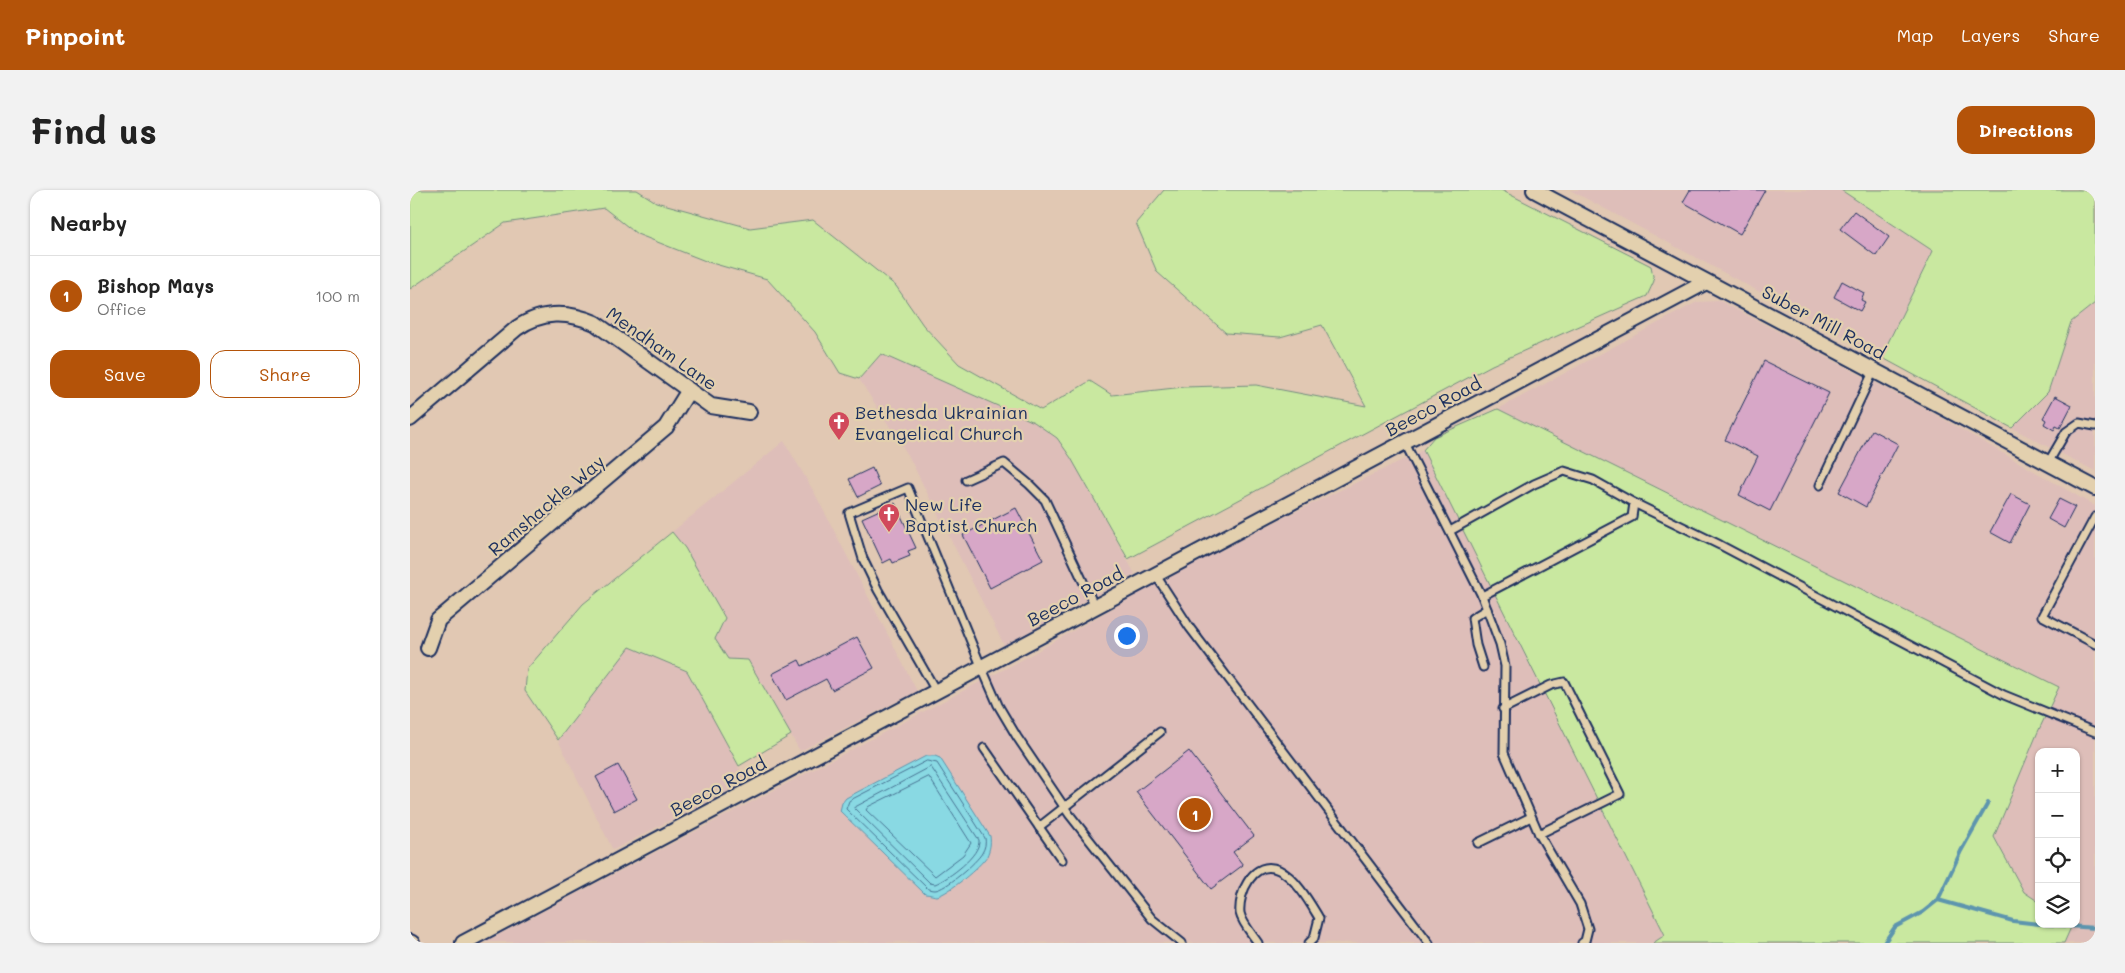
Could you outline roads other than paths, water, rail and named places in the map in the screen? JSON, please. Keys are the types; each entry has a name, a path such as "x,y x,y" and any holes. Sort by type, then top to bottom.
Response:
{"street":[{"name":"Suber Mill Road","path":"1534,190 2095,488"},
{"name":"Beeco Road","path":"463,943 1706,282"},
{"name":"Mendham Lane","path":"410,419 517,328 532,319 551,314 573,315 595,323 711,406 749,412"},
{"name":"Ramshackle Way","path":"428,648 438,620 666,427 689,390"}],"lane":[{"path":"1820,485 1874,370"},
{"path":"2048,464 2066,432 2079,423 2095,426"},
{"path":"1405,443 1482,596 1500,644 1504,666 1504,753 1539,834 1580,904 1588,929 1585,941 1582,943"},
{"path":"966,480 1004,464 1029,484 1045,500 1095,608"},
{"path":"1450,531 1526,488 1564,471 1594,480 1634,504 1720,545 2004,695 2095,732"},
{"path":"936,691 878,590 863,559 849,513 908,488 981,666 998,705 1012,729 1064,807 1152,919 1182,943"},
{"path":"1482,596 1632,517 1634,504"},
{"path":"2095,517 2042,616 2095,644"},
{"path":"1156,574 1190,628 1429,943"},
{"path":"1483,667 1476,645 1472,618 1487,609"},
{"path":"1503,709 1551,685 1564,682 1620,794 1539,834"},
{"path":"1039,827 1160,732"},
{"path":"984,748 1062,860"},
{"path":"1478,843 1532,816"},
{"path":"1258,943 1240,915 1240,895 1251,876 1265,868 1279,870 1301,889 1319,918 1314,938 1309,943"}],"water":[{"path":"926,756 940,758 990,836 989,851 984,861 956,885 937,896 925,894 840,811 842,803 846,798"}],"waterway":[{"path":"1884,943 1895,927 1923,912 1938,900 1961,851 1988,803"},
{"path":"1938,900 2013,921 2035,924"},
{"path":"2080,927 2095,928"}],"place":[{"name":"Bethesda Ukrainian Evangelical Church","path":"839,441"},
{"name":"New Life Baptist Church","path":"889,533"},
{"name":"Bishop Mays","path":"1195,814"}]}
